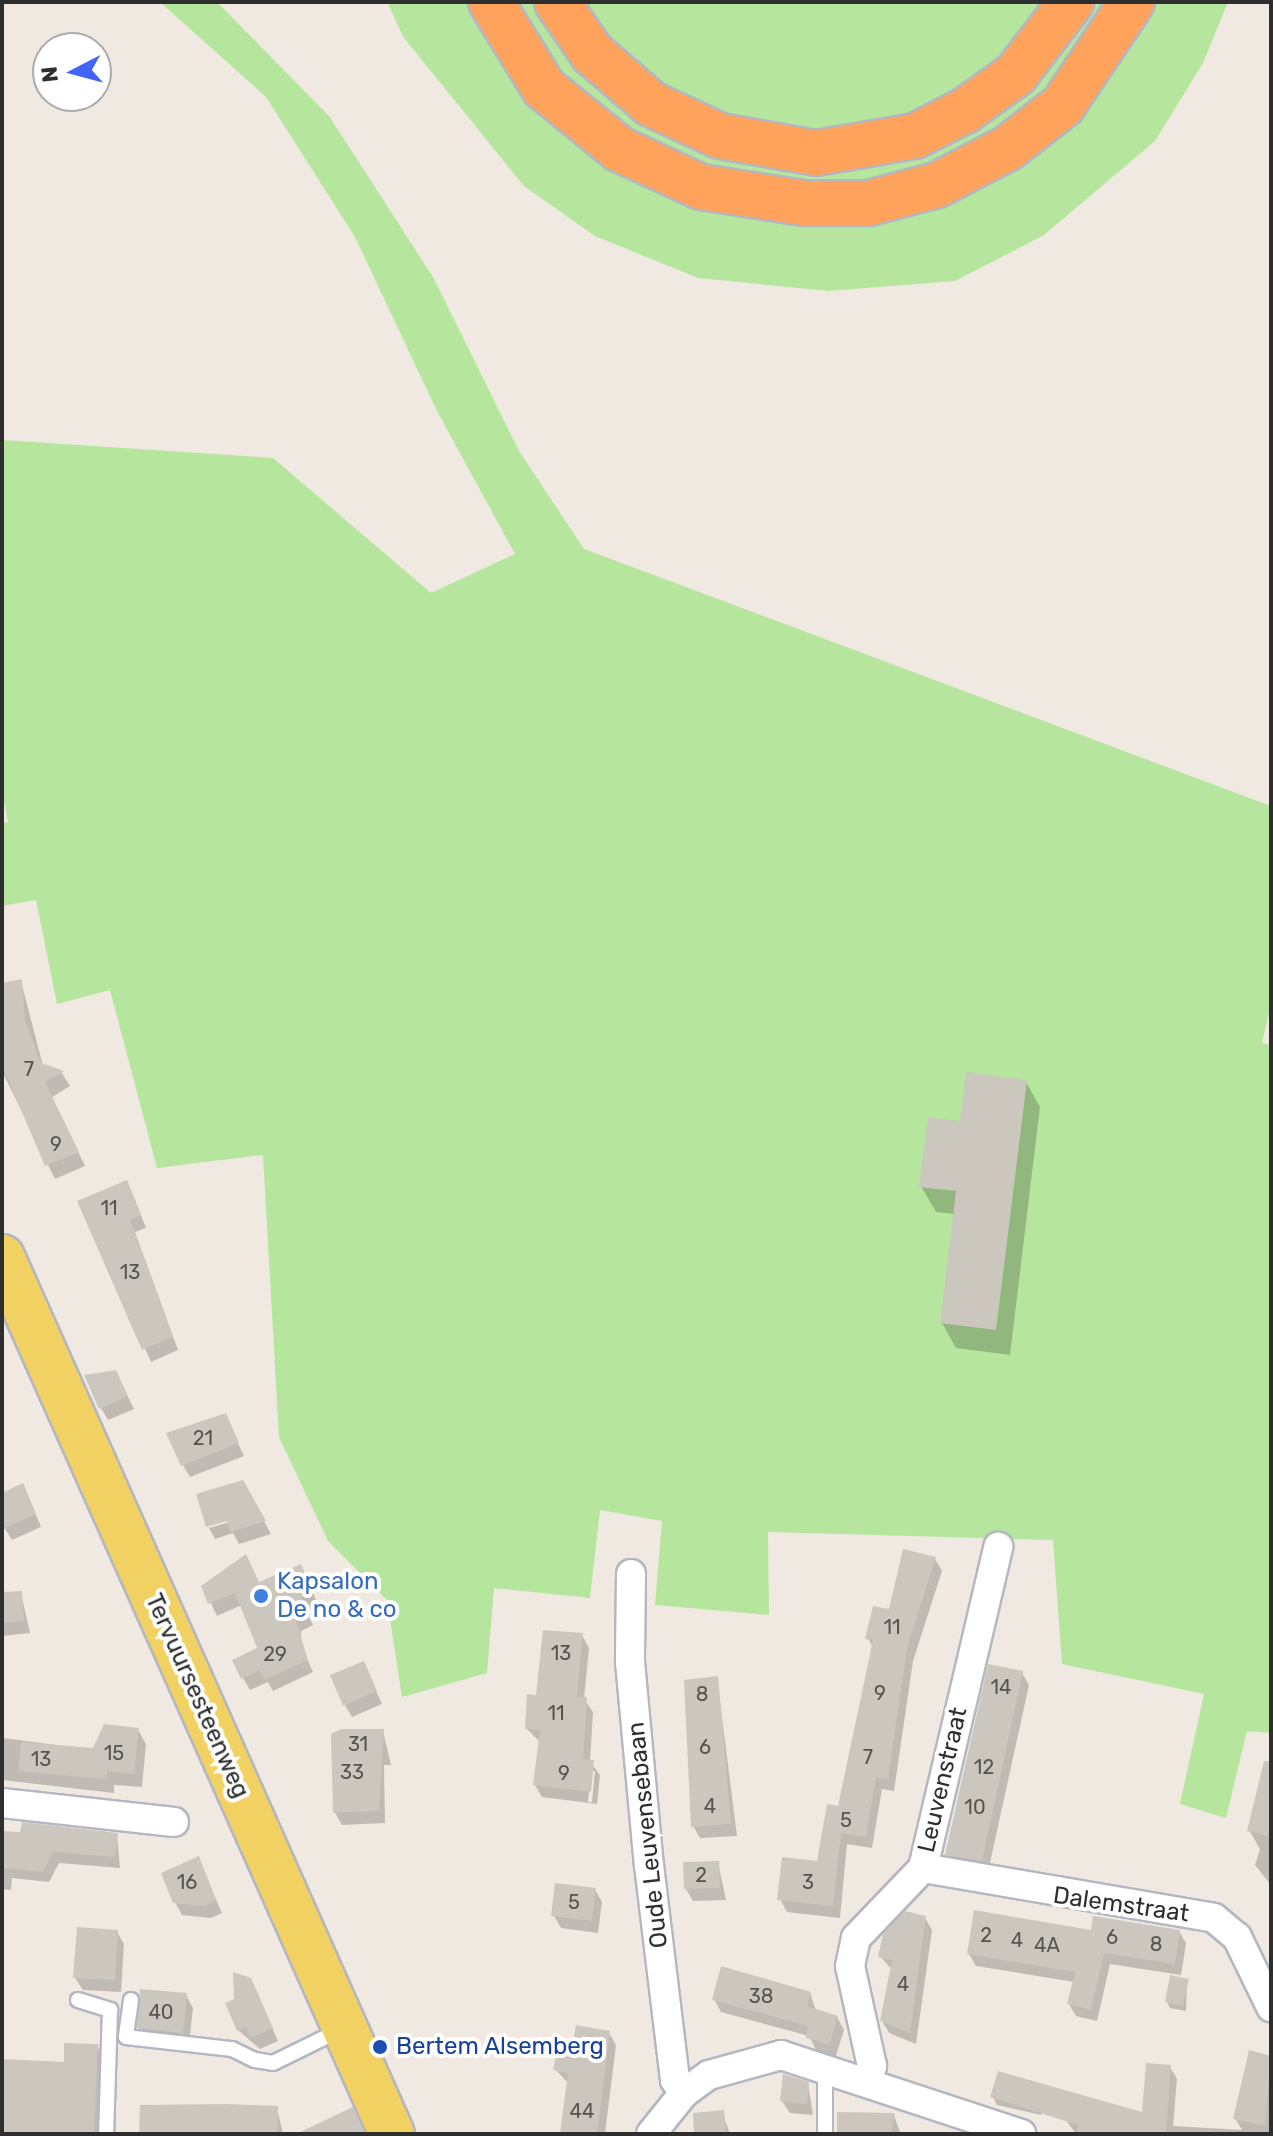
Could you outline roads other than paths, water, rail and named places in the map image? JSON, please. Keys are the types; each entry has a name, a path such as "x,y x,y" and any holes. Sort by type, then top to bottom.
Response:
{"highway":[{"path":"491,2 544,88 619,149 701,187 804,203 869,203 924,188 1008,148 1063,105 1132,2"},
{"path":"557,2 592,53 651,104 720,136 816,153 915,136 966,110 1016,74 1071,2"}],"main road":[{"name":"Tervuursesteenweg","path":"2,1257 392,2134"}],"street":[{"name":"Leuvenstraat","path":"868,2081 872,2066 850,1966 856,1938 923,1868 998,1547"},
{"name":"Oude Leuvensebaan","path":"631,1574 630,1662 647,1849 675,2080 684,2093"},
{"path":"2,1803 174,1822"},
{"name":"Dalemstraat","path":"923,1868 1214,1918 1237,1937 1271,2007"},
{"path":"651,2134 684,2093 758,2057 825,2066 1021,2134"}],"lane":[{"path":"78,2000 110,2010 106,2134"},
{"path":"131,2000 126,2037 232,2049 255,2060 273,2063 345,2028"},
{"path":"825,2066 825,2134"}],"place":[{"name":"Kapsalon De no & co","path":"261,1596"},
{"name":"Bertem Alsemberg","path":"380,2047"}]}
